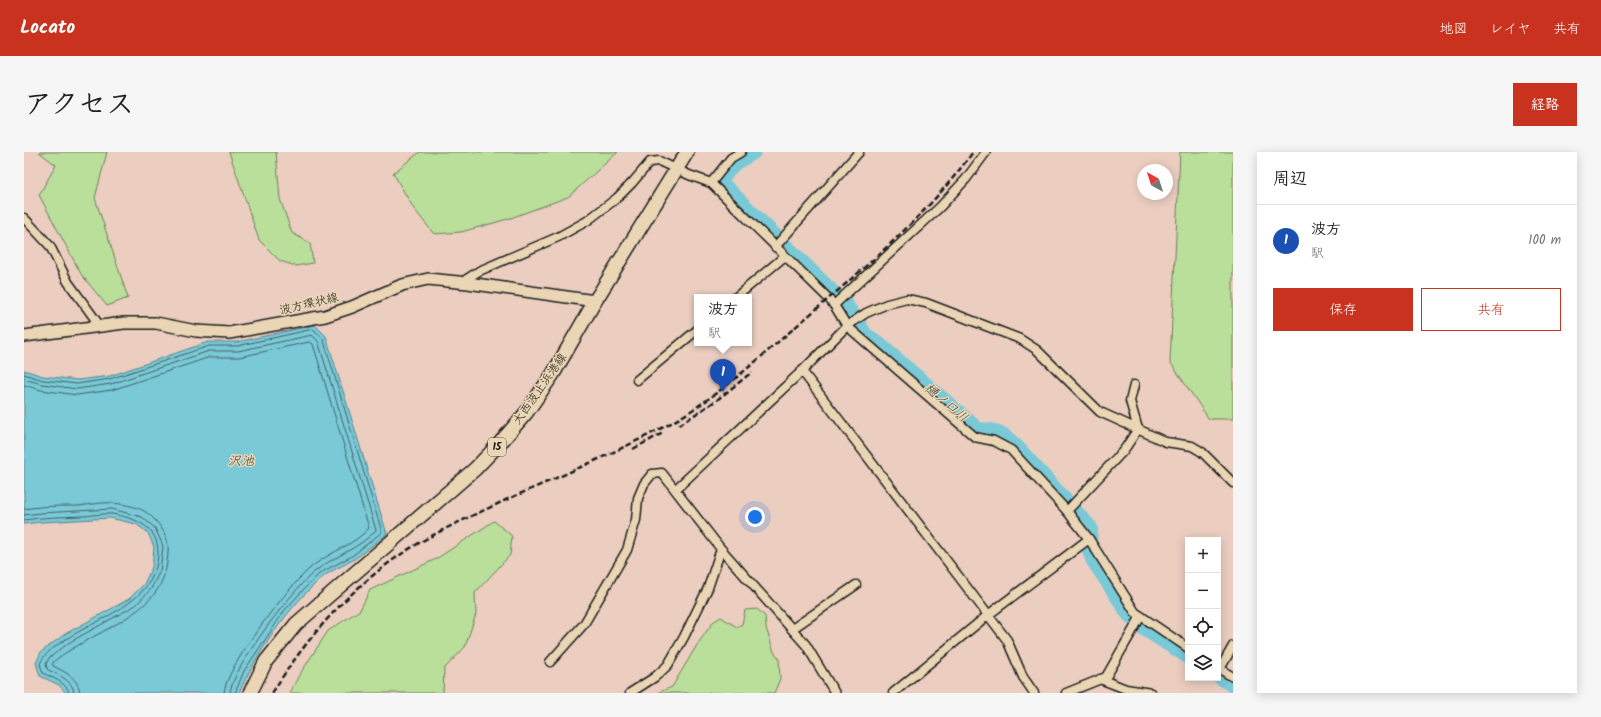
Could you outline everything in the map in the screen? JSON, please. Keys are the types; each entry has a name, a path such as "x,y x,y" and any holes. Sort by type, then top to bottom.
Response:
{"main road":[{"name":"大西波止浜港線","path":"250,693 266,662 296,624 447,495 500,443 526,413 553,374 687,152"},
{"name":"波方環状線","path":"24,336 124,323 156,323 196,331 230,333 325,316 352,307 402,285 428,279 462,282 596,301"}],"street":[{"path":"710,183 731,158 740,152"},
{"path":"775,247 859,152"},
{"path":"834,305 940,207 966,179 986,152"},
{"path":"462,282 479,271 558,237 587,221 617,198 650,162 659,161 710,183 834,305 847,326 975,437 994,440 1011,450 1067,511 1089,539 1135,612 1185,646"},
{"path":"24,218 50,246 68,282 100,326"},
{"path":"740,294 785,256"},
{"path":"676,489 802,371 847,326 866,313 887,304 907,299 926,303 1020,339 1037,350 1100,412 1166,442 1192,446 1202,452 1233,483"},
{"path":"637,380 694,332"},
{"path":"802,371 1007,640 1023,678 1034,693"},
{"path":"1134,386 1130,402 1138,429"},
{"path":"1067,511 1124,450 1138,429"},
{"path":"550,662 584,624 627,550 636,520 638,498 644,484 652,474 662,473 721,548 806,645 835,693"},
{"path":"893,693 988,615 1089,539"},
{"path":"630,693 655,677 668,665 684,637 708,588 721,548"},
{"path":"792,629 856,585"},
{"path":"1066,693 1106,677 1141,616"},
{"path":"1221,665 1233,646"},
{"path":"1221,669 1233,677"},
{"path":"1100,679 1126,689 1152,693"}],"green space":[{"path":"39,152 107,152 95,198 128,298 107,306 81,274 39,195 56,165"},
{"path":"229,152 276,152 280,199 292,233 310,243 313,263 296,266 280,261 259,240"},
{"path":"420,152 618,152 568,197 508,219 461,232 434,234 414,209 393,173"},
{"path":"1180,152 1233,152 1233,419 1209,419 1170,362"},
{"path":"494,521 512,536 510,555 475,593 476,614 465,647 444,669 443,693 290,693 298,677 328,631 360,610 370,590 436,559"},
{"path":"757,609 765,616 766,628 774,652 779,658 780,679 774,693 657,693 672,687 697,645 713,622 721,617 737,627 742,624 745,610"}],"water":[{"name":"沢池","path":"315,325 326,336 387,534 362,554 326,575 310,589 274,631 254,663 239,693 66,693 59,685 40,676 36,663 41,652 65,634 129,599 144,584 152,567 154,547 148,533 136,524 110,518 24,524 24,370 43,376 78,380 110,376 208,342 237,342"}],"waterway":[{"name":"樋ノ口川","path":"753,152 734,163 719,181 847,307 865,335 877,343 978,430 996,432 1008,439 1017,448 1090,528 1089,547 1093,559 1130,615 1144,628 1185,654"},
{"name":"樋ノ口川","path":"1221,677 1233,685"}],"railway":[{"path":"272,693 313,635 329,617 362,584 400,555 453,525 641,439 679,418 716,394 767,352 892,242 934,199 973,152"},
{"path":"679,425 717,400 752,372"},
{"path":"633,449 663,433"}],"place":[{"name":"波方","path":"723,392"}]}
